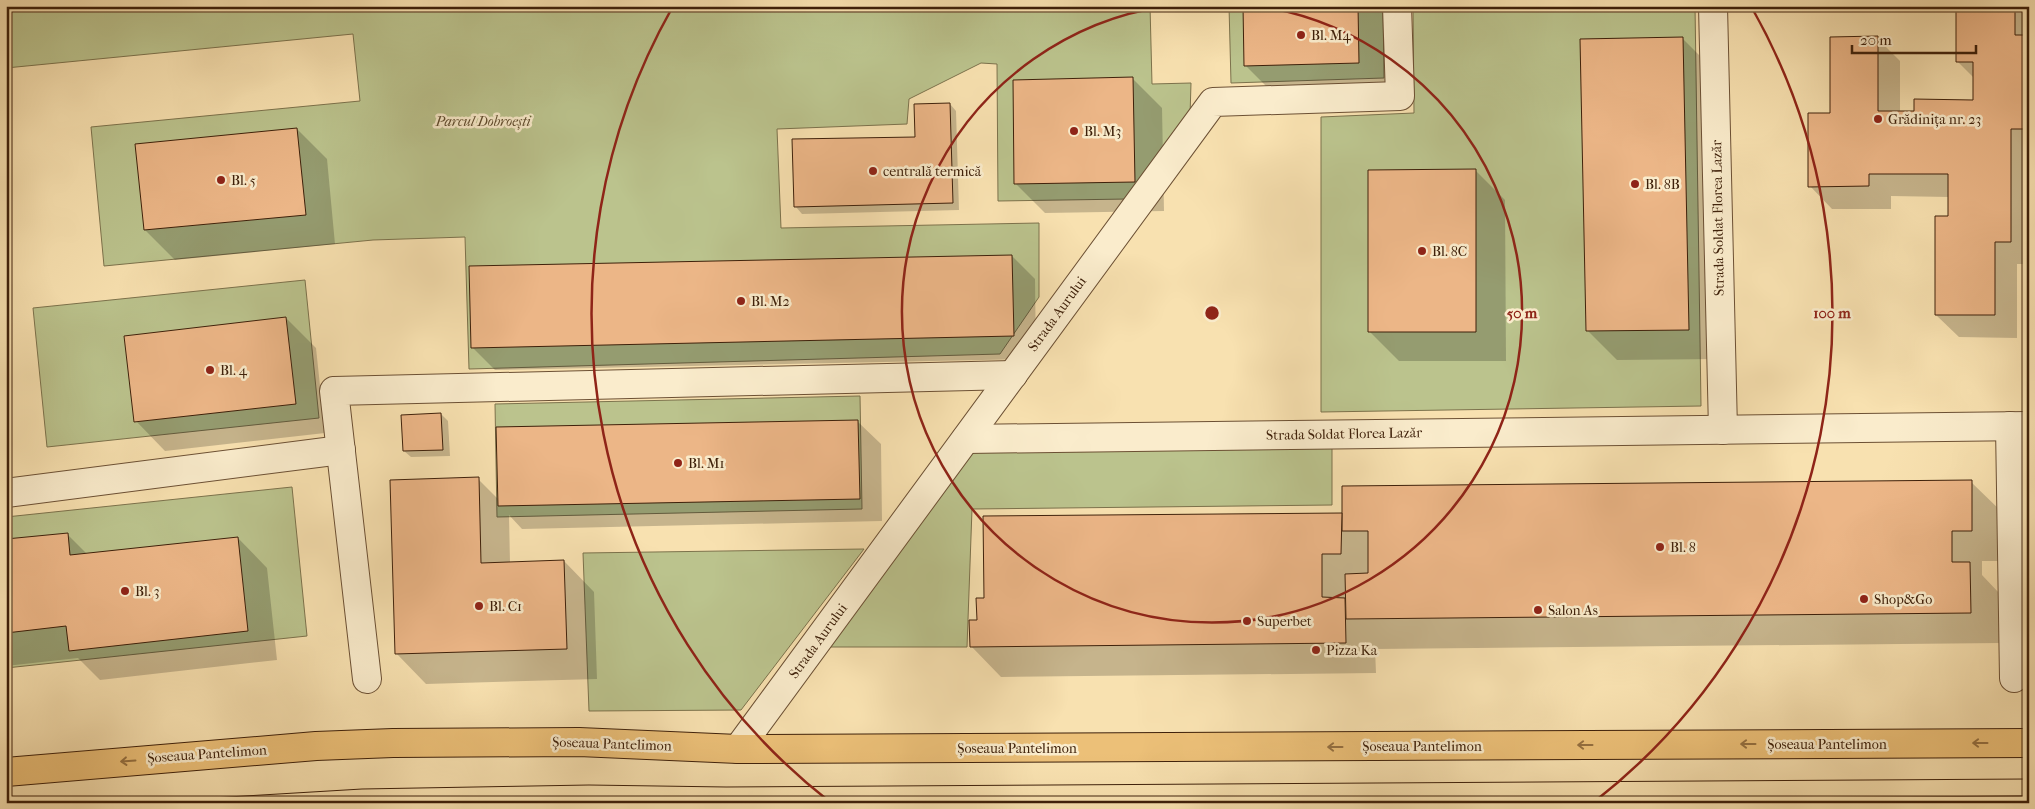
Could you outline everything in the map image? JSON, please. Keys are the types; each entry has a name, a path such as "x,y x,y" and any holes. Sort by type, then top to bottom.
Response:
{"main road":[{"name":"Șoseaua Pantelimon","path":"6,772 316,746 393,743 579,742 738,749 2029,743"}],"street":[{"name":"Strada Aurului","path":"738,749 1212,102 1400,96 1397,6"},
{"name":"Strada Soldat Florea Lazăr","path":"1713,6 1723,430"},
{"path":"367,679 334,391 1013,375"},
{"path":"2014,678 2019,426"},
{"name":"Strada Soldat Florea Lazăr","path":"966,438 2019,426"},
{"path":"6,493 341,450"}],"green space":[{"name":"Parcul Dobroești","path":"6,6 1150,6 1152,84 1191,83 1190,116 1128,199 998,201 997,64 981,63 909,99 907,124 777,129 781,228 1039,223 1039,297 1000,354 469,369 465,237 373,240 104,266 91,127 360,101 353,34 6,68"},
{"path":"1229,6 1383,6 1384,78 1231,83"},
{"path":"1413,6 1695,6 1701,406 1321,412 1321,117 1414,113"},
{"path":"305,280 319,418 47,447 33,308"},
{"name":"Bl. M1","path":"860,396 862,509 497,517 495,404"},
{"path":"1332,447 1332,505 972,509 967,647 830,647 972,450"},
{"path":"292,487 307,636 6,668 6,517"},
{"path":"864,549 741,710 589,711 583,553"}],"building":[{"name":"Bl. M4","path":"1243,6 1358,6 1359,63 1244,66"},
{"path":"1956,6 2015,6 2015,35 2029,35 2029,129 2011,129 2011,242 1995,242 1995,315 1935,315 1935,216 1948,216 1948,174 1869,174 1869,186 1808,187 1808,113 1830,113 1830,37 1878,36 1878,111 1914,111 1914,99 1973,100 1973,62 1956,62"},
{"name":"Bl. 8B","path":"1683,37 1689,330 1586,331 1580,39"},
{"name":"Bl. M3","path":"1133,77 1135,182 1014,184 1013,80"},
{"name":"centrală termică","path":"950,103 953,203 794,207 792,139 915,137 914,104"},
{"name":"Bl. 5","path":"297,128 306,215 144,230 135,144"},
{"name":"Bl. 8C","path":"1476,169 1476,332 1368,332 1368,170"},
{"name":"Bl. M2","path":"1012,255 1014,336 471,348 469,266"},
{"name":"Bl. 4","path":"286,317 296,404 134,422 124,336"},
{"path":"441,413 443,450 403,451 401,415"},
{"name":"Bl. M1","path":"858,420 860,499 498,506 496,427"},
{"name":"Bl. C1","path":"479,477 481,563 564,560 567,649 395,654 390,480"},
{"name":"Bl. 8","path":"1972,480 1972,531 1952,531 1952,562 1970,562 1971,613 1346,619 1345,574 1368,573 1368,531 1342,531 1342,486"},
{"path":"1342,513 1341,554 1322,554 1322,597 1345,598 1346,643 970,647 969,620 977,620 976,598 984,598 983,516"},
{"name":"Bl. 3","path":"68,533 70,555 238,537 248,631 69,651 66,626 6,633 6,539"}],"tram line":[{"path":"128,803 362,789 589,785 726,787 2029,779"},
{"path":"1095,803 2029,796"}],"place":[{"name":"Bl. M4","path":"1301,35"},
{"name":"Grădinița nr. 23","path":"1878,119"},
{"name":"Bl. M3","path":"1074,131"},
{"name":"centrală termică","path":"873,171"},
{"name":"Bl. 5","path":"221,180"},
{"name":"Bl. 8B","path":"1635,184"},
{"name":"Bl. 8C","path":"1422,251"},
{"name":"Bl. M2","path":"741,301"},
{"name":"Bl. 4","path":"210,370"},
{"name":"Bl. M1","path":"678,463"},
{"name":"Bl. 8","path":"1660,547"},
{"name":"Bl. 3","path":"125,591"},
{"name":"Shop&Go","path":"1864,599"},
{"name":"Bl. C1","path":"479,606"},
{"name":"Salon As","path":"1538,610"},
{"name":"Superbet","path":"1247,621"},
{"name":"Pizza Ka","path":"1316,650"}]}
